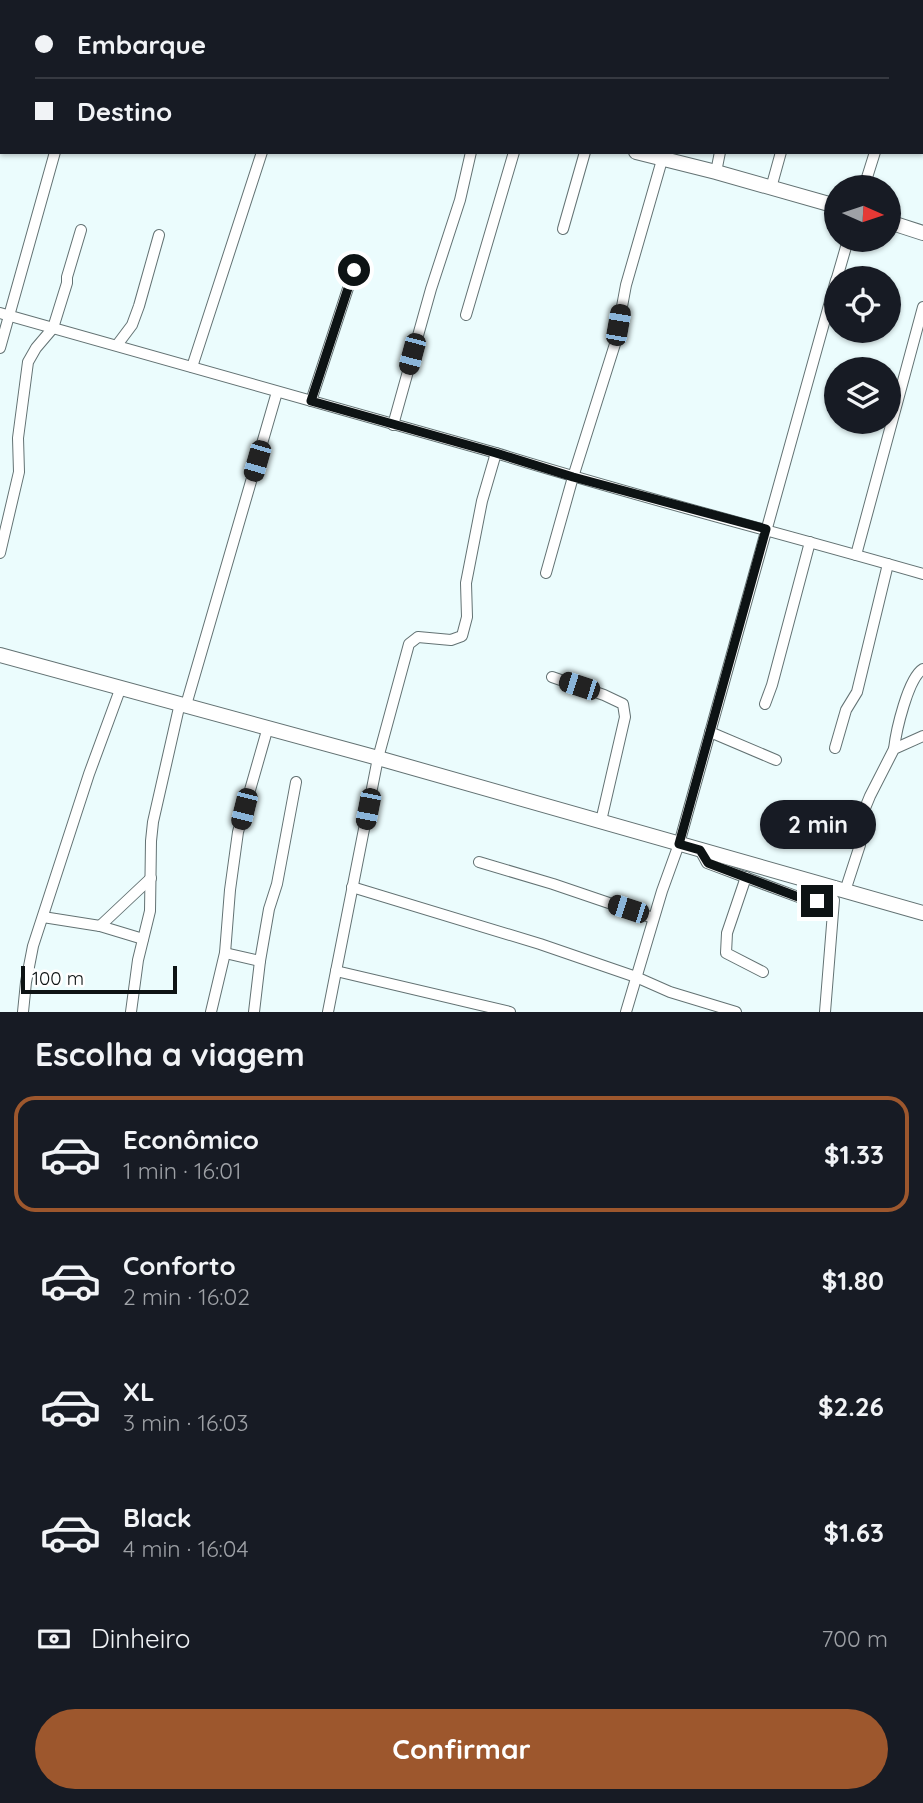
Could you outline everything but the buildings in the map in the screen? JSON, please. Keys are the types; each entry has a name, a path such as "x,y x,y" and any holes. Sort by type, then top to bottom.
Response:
{"street":[{"path":"0,348 5,314 54,154"},
{"path":"192,367 261,154"},
{"path":"393,425 417,334 460,200 471,154"},
{"path":"466,315 513,154"},
{"path":"563,229 584,154"},
{"path":"642,154 662,160 685,158 716,172 824,203"},
{"path":"716,172 720,154"},
{"path":"771,188 780,154"},
{"path":"868,175 874,154"},
{"path":"546,573 615,344 626,285 662,160"},
{"path":"901,226 923,233"},
{"path":"0,552 19,472 18,438 27,362 53,328 81,230"},
{"path":"117,345 132,325 159,235"},
{"path":"311,401 354,270"},
{"path":"856,555 923,307"},
{"path":"5,314 573,477 922,571"},
{"path":"626,1012 653,918 679,844 824,325"},
{"path":"131,1012 142,939 150,911 153,822 183,704 277,392"},
{"path":"328,1012 378,758 409,644 418,637 451,640 462,636 467,617 466,583 482,501 496,453"},
{"path":"765,704 810,542"},
{"path":"835,748 846,710 857,692 888,564"},
{"path":"0,654 268,727 923,914"},
{"path":"825,1012 833,904 860,845 863,813 894,749 901,714 916,674 923,669"},
{"path":"552,677 623,704 625,718 601,821"},
{"path":"23,1012 33,946 89,774 121,687"},
{"path":"211,1012 225,953 238,832 268,727"},
{"path":"710,732 776,760"},
{"path":"894,749 923,736"},
{"path":"254,1012 269,909 277,884 296,782"},
{"path":"700,850 708,863 801,898 833,904"},
{"path":"479,862 653,918"},
{"path":"746,877 727,933 726,953 763,972"},
{"path":"100,926 150,878"},
{"path":"352,887 540,944 636,977 670,992 736,1012"},
{"path":"43,917 100,926 142,939"},
{"path":"225,953 260,961"},
{"path":"336,971 510,1012"}],"route":[{"path":"354,270 311,401 573,477 766,529 679,844 700,850 708,863 801,898 817,901"}]}
